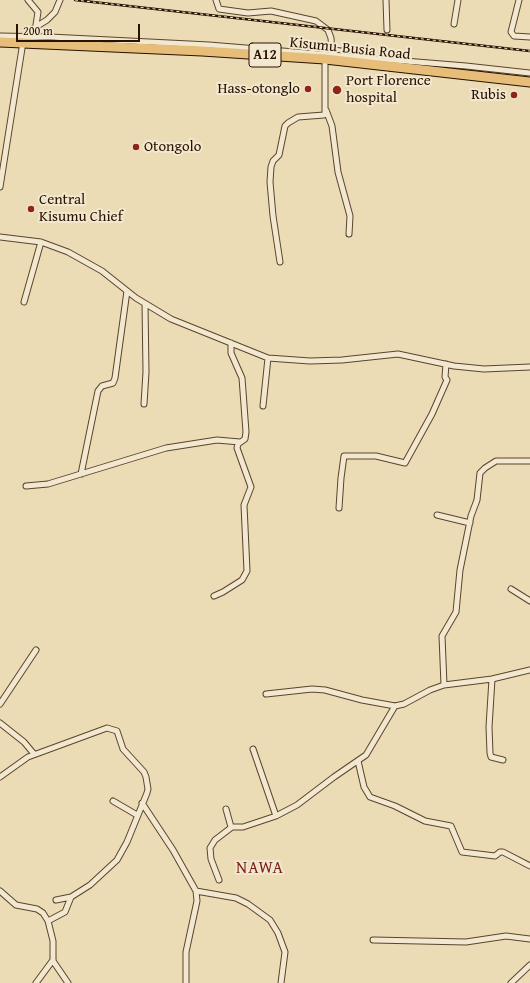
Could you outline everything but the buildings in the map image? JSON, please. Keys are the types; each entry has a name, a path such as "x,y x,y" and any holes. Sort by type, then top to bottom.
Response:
{"highway":[{"name":"Kisumu-Busia Road","path":"0,42 27,40 328,57 340,61 530,82"}],"street":[{"path":"28,0 38,12 36,26"},
{"path":"0,187 27,40 36,26 50,17 60,0"},
{"path":"216,0 219,9 248,13 275,11 316,21 328,30 331,38 328,57 326,110 324,116 298,117 288,123 285,126 279,154 273,161 271,167 270,182 273,216 280,262"},
{"path":"386,0 387,30"},
{"path":"454,24 458,0"},
{"path":"519,0 511,32 514,36 530,37"},
{"path":"0,36 27,40"},
{"path":"328,57 530,73"},
{"path":"326,110 332,126 338,172 350,216 349,234"},
{"path":"0,237 41,242 68,252 102,271 145,304 183,324 268,358 310,361 342,360 398,354 446,364 484,369 530,367"},
{"path":"24,302 41,242"},
{"path":"81,474 98,391 102,386 113,383 115,378 127,291"},
{"path":"144,404 146,372 145,304"},
{"path":"214,596 242,580 246,574 244,505 251,487 238,448 238,444 244,439 246,432 242,378 231,353 231,343"},
{"path":"263,406 268,358"},
{"path":"339,508 344,456 376,456 405,463 432,414 447,380 445,377 446,364"},
{"path":"26,486 48,484 166,448 217,440 240,442"},
{"path":"444,685 442,636 456,612 460,570 477,500 482,470 496,461 530,461"},
{"path":"437,515 470,524"},
{"path":"511,589 530,601"},
{"path":"0,704 36,650"},
{"path":"266,694 312,689 325,690 362,700 395,706 404,704 430,690 444,685 492,679 530,670"},
{"path":"492,679 489,727 490,753 491,756 503,760"},
{"path":"219,880 211,859 210,848 215,840 232,828 248,826 276,816 306,800 334,776 366,755 395,706"},
{"path":"0,723 24,742 34,754"},
{"path":"0,777 34,754 64,746 107,728 117,731 123,749 144,772 148,789 127,842 117,860 90,885 72,897 56,900"},
{"path":"253,748 276,816"},
{"path":"358,761 364,787 370,797 395,806 425,821 452,826 462,852 495,856 500,852 503,852 530,866"},
{"path":"113,802 137,815"},
{"path":"142,803 173,850 196,891 197,901 186,952 186,983"},
{"path":"226,809 229,824 232,828"},
{"path":"0,891 16,905 40,911 48,921 54,946 53,960 36,983"},
{"path":"196,891 236,898 248,904 270,920 278,933 285,952 281,983"},
{"path":"48,921 65,912 72,897"},
{"path":"373,940 466,942 506,936 530,939"},
{"path":"53,960 68,983"},
{"path":"511,983 530,965"}],"railway":[{"path":"75,0 530,51"}],"place":[{"name":"Hass-otonglo","path":"308,89"},
{"name":"Port Florence hospital","path":"337,90"},
{"name":"Rubis","path":"514,95"},
{"name":"Otongolo","path":"136,147"},
{"name":"Central Kisumu Chief","path":"31,209"}],"district":[{"name":"NAWA","path":"260,869"}]}
